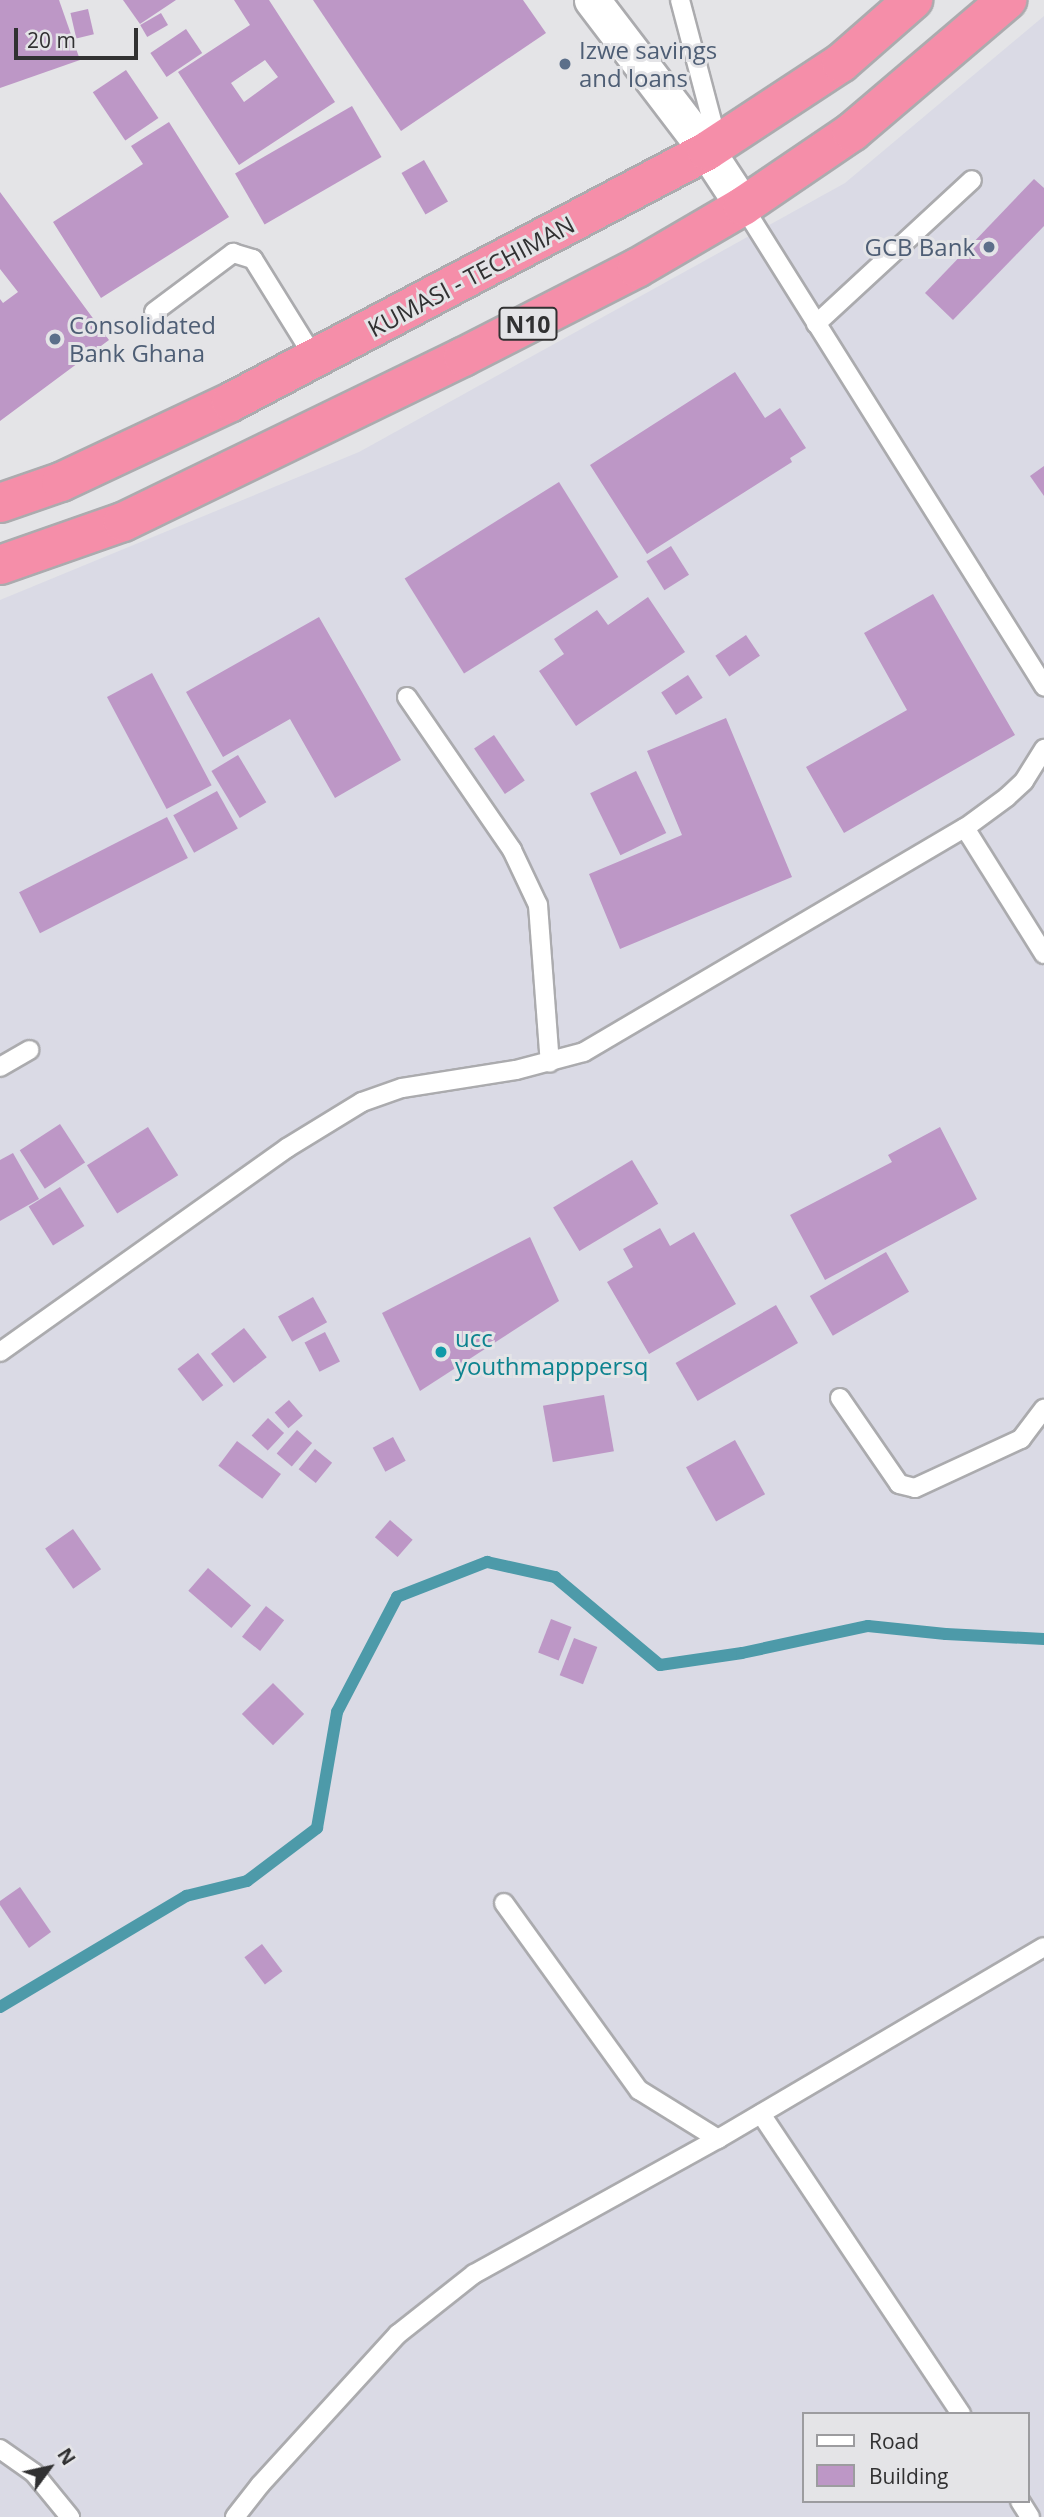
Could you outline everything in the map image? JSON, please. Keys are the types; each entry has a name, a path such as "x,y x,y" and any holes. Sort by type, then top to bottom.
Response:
{"highway":[{"name":"KUMASI - TECHIMAN","path":"0,503 61,482 231,402 713,147 841,63 913,0"},
{"name":"N10","path":"0,565 123,522 463,357 637,268 743,206 852,132 1007,0"}],"street":[{"path":"592,0 713,147 743,206"}],"lane":[{"path":"680,0 713,147"},
{"path":"816,324 972,180"},
{"path":"743,206 1044,686"},
{"path":"154,312 233,253 253,259 315,359"},
{"path":"407,697 512,850 538,905 550,1063"},
{"path":"0,1352 287,1148 362,1102 402,1088 550,1063 584,1052 621,1033 965,828 1024,781 1044,749"},
{"path":"965,828 1044,954"},
{"path":"0,1067 29,1050"},
{"path":"840,1398 898,1483 915,1488 1021,1439 1044,1409"},
{"path":"504,1903 639,2090 718,2139"},
{"path":"235,2517 260,2485 398,2334 474,2274 718,2139 1044,1947"},
{"path":"761,2114 960,2412"},
{"path":"0,2449 34,2473 70,2517"}],"shaded area":[{"path":"1044,16 1044,2517 0,2517 0,600 359,452 845,183"}],"building":[{"path":"0,0 59,0 80,60 0,88"},
{"path":"123,0 176,0 140,24"},
{"path":"234,0 269,0 335,102 239,165 178,72 250,25","holes":["265,60 278,77 244,102 231,83"]},
{"path":"313,0 523,0 546,33 401,131"},
{"path":"88,9 94,34 76,38 70,13"},
{"path":"161,13 168,25 147,37 140,25"},
{"path":"186,29 202,53 167,77 150,53"},
{"path":"126,70 158,118 125,140 93,92"},
{"path":"352,106 382,157 265,225 235,174"},
{"path":"169,122 229,217 101,298 53,222 143,164 131,146"},
{"path":"424,160 448,202 425,215 401,173"},
{"path":"1034,179 1044,188 1044,226 953,320 925,293"},
{"path":"0,192 109,340 0,421 0,299 3,303 18,292 0,269"},
{"path":"735,372 765,418 780,408 806,448 790,458 792,462 647,554 590,465"},
{"path":"1044,466 1044,496 1030,476"},
{"path":"559,482 618,577 464,673 405,578"},
{"path":"671,546 689,575 664,590 646,561"},
{"path":"933,594 1015,735 844,833 806,767 907,710 864,633"},
{"path":"648,597 685,652 576,726 539,671 564,654 554,639 597,610 608,625"},
{"path":"319,617 401,760 335,798 290,719 223,757 186,692"},
{"path":"746,635 760,656 729,676 715,656"},
{"path":"152,673 212,785 167,809 107,697"},
{"path":"688,675 703,698 676,715 661,692"},
{"path":"726,718 792,877 620,949 589,874 682,835 647,751"},
{"path":"494,735 525,781 505,794 474,748"},
{"path":"238,755 266,802 240,818 211,771"},
{"path":"636,771 666,833 620,855 590,793"},
{"path":"217,791 238,829 194,853 173,815"},
{"path":"167,817 188,858 40,933 19,892"},
{"path":"60,1124 85,1163 45,1189 20,1150"},
{"path":"148,1127 178,1175 117,1213 87,1165"},
{"path":"940,1127 977,1199 825,1280 790,1215 892,1162 888,1155"},
{"path":"13,1153 39,1199 0,1221 0,1160"},
{"path":"632,1160 658,1204 579,1251 553,1207"},
{"path":"60,1187 84,1226 53,1246 29,1207"},
{"path":"660,1228 670,1246 694,1232 736,1304 649,1354 607,1282 633,1267 623,1249"},
{"name":"ucc youthmapppersq","path":"530,1237 559,1301 420,1391 382,1313"},
{"path":"886,1252 909,1292 833,1336 810,1296"},
{"path":"313,1297 327,1322 292,1342 278,1316"},
{"path":"776,1305 798,1343 698,1401 676,1363"},
{"path":"244,1328 267,1357 234,1383 211,1354"},
{"path":"325,1332 340,1361 319,1372 305,1342"},
{"path":"198,1353 223,1385 203,1401 178,1369"},
{"path":"604,1395 614,1451 553,1462 543,1406"},
{"path":"289,1400 303,1416 288,1428 275,1412"},
{"path":"268,1418 284,1433 268,1451 252,1436"},
{"path":"297,1430 312,1443 292,1467 277,1453"},
{"path":"393,1437 406,1461 385,1472 373,1448"},
{"path":"735,1440 765,1494 716,1521 686,1467"},
{"path":"237,1441 281,1474 262,1499 218,1466"},
{"path":"315,1449 332,1463 316,1483 299,1469"},
{"path":"390,1520 413,1540 398,1557 375,1537"},
{"path":"73,1529 101,1569 73,1589 45,1549"},
{"path":"208,1568 251,1605 231,1628 188,1591"},
{"path":"266,1606 284,1620 260,1651 242,1637"},
{"path":"551,1619 572,1627 559,1660 538,1653"},
{"path":"574,1638 597,1647 583,1684 560,1675"},
{"path":"273,1683 304,1714 273,1745 242,1714"},
{"path":"20,1887 51,1932 29,1948 0,1905 0,1901"},
{"path":"262,1944 282,1971 265,1984 244,1957"}],"waterway":[{"path":"0,2007 186,1896 247,1881 317,1828 337,1712 397,1597 487,1562 555,1577 660,1665 742,1653 868,1626 946,1634 1044,1639"}],"place":[{"name":"Izwe savings and loans","path":"565,64"},
{"name":"GCB Bank","path":"989,247"},
{"name":"Consolidated Bank Ghana","path":"55,339"},
{"name":"ucc youthmapppersq","path":"441,1352"}]}
